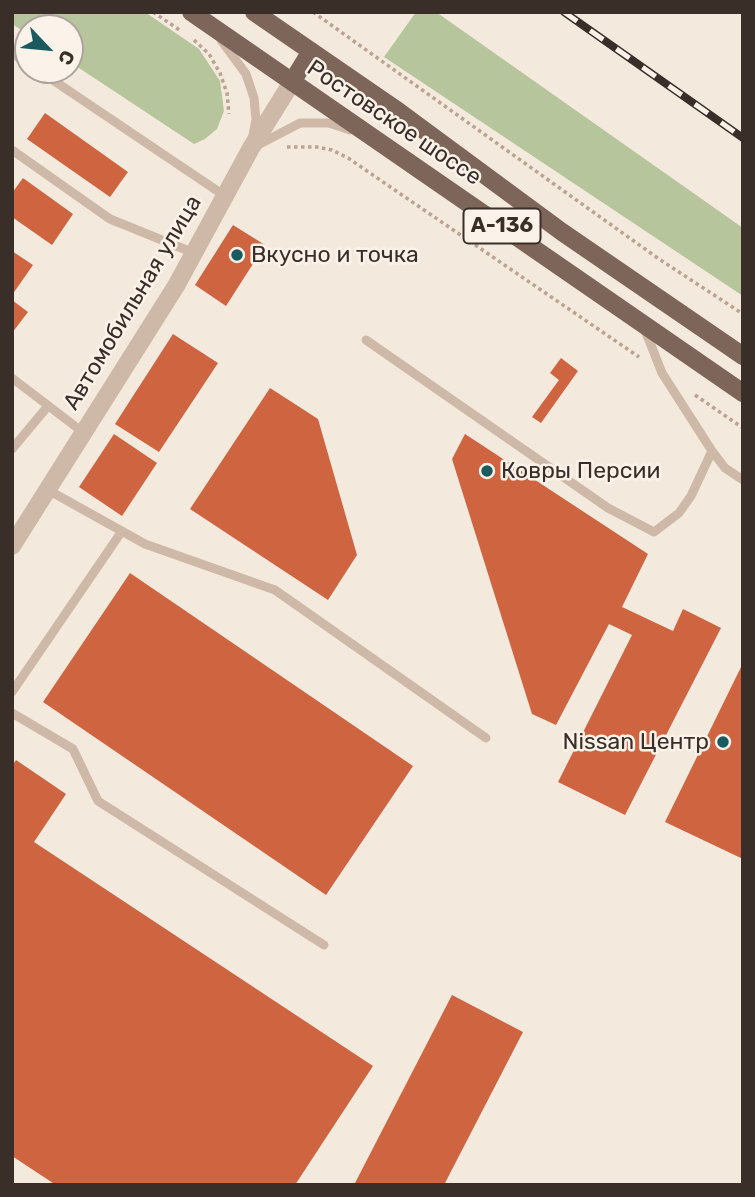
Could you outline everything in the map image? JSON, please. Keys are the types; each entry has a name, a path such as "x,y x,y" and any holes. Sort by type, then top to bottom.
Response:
{"main road":[{"name":"Ростовское шоссе","path":"191,12 743,393"},
{"name":"Ростовское шоссе","path":"254,12 398,111 562,232 743,356"},
{"path":"292,82 311,51"}],"street":[{"name":"Автомобильная улица","path":"12,546 180,289 194,253 251,148 292,82"}],"lane":[{"path":"210,26 246,74 254,98 256,120 251,148"},
{"path":"59,84 226,196"},
{"path":"251,148 300,123 329,123 348,128 389,149"},
{"path":"12,150 110,219 194,253"},
{"path":"642,321 662,373 712,451 725,468 743,480"},
{"path":"366,340 608,508 654,532 679,513 691,496 712,451"},
{"path":"12,378 84,433"},
{"path":"12,449 48,405"},
{"path":"48,489 145,544 275,590 486,738"},
{"path":"12,692 122,531"},
{"path":"12,713 73,749 98,802 324,945"}],"path":[{"path":"153,12 195,40 215,63 224,81 229,114"},
{"path":"313,12 659,259 743,314"},
{"path":"278,147 317,147 332,150 348,158 743,428"}],"green space":[{"path":"12,12 145,12 199,49 220,81 224,111 217,129 194,144 84,71 84,14 14,14 14,25"},
{"path":"416,12 436,12 743,228 743,296 384,57"}],"building":[{"path":"45,113 128,172 110,197 27,139"},
{"path":"23,178 73,214 52,245 12,217 12,193"},
{"path":"233,225 265,245 226,306 195,285"},
{"path":"12,251 33,265 12,295"},
{"path":"12,300 28,312 12,333"},
{"path":"173,334 218,363 159,452 115,424"},
{"path":"561,358 578,371 541,423 532,417 559,380 550,373"},
{"path":"270,388 318,419 357,555 328,600 190,509"},
{"path":"114,434 157,463 122,516 79,487"},
{"path":"465,434 648,554 622,607 673,631 683,609 721,628 625,815 558,782 632,635 609,624 556,725 532,714 452,459"},
{"path":"130,573 413,766 326,895 43,702"},
{"name":"Nissan Центр","path":"743,663 743,859 665,822"},
{"path":"16,760 66,794 34,842 373,1066 295,1185 56,1185 12,1156 12,766"},
{"path":"452,995 523,1032 444,1185 354,1185"}],"railway":[{"path":"564,12 743,138"}],"place":[{"name":"Вкусно и точка","path":"237,255"},
{"name":"Ковры Персии","path":"487,471"},
{"name":"Nissan Центр","path":"723,742"}]}
